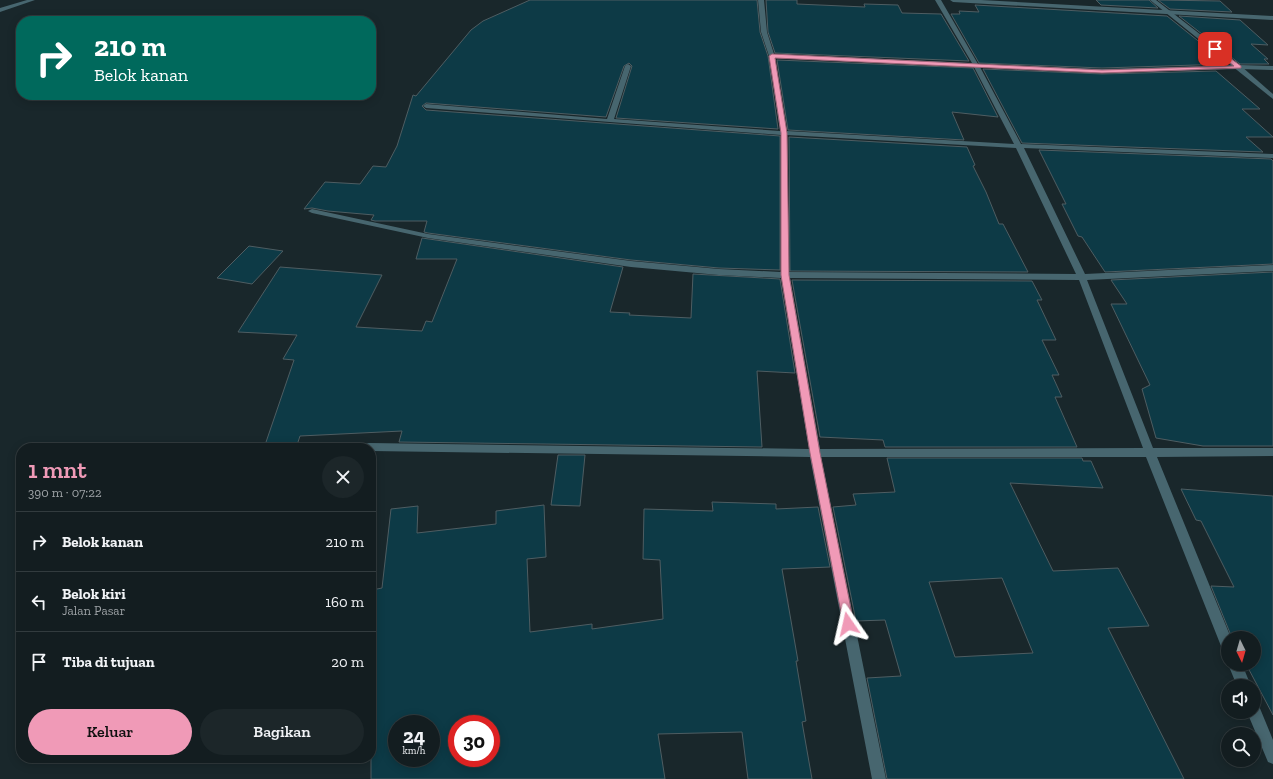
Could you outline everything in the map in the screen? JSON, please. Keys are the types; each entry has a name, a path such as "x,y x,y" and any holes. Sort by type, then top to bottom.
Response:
{"street":[{"path":"0,10 32,0"},
{"path":"761,0 764,32 772,56 784,133 785,275 815,453 879,779"},
{"path":"938,0 976,65 1019,146 1082,277 1222,631"},
{"path":"953,0 1273,18"},
{"path":"1153,0 1239,67 1273,98"},
{"path":"772,56 1102,71 1239,67 1273,68"},
{"path":"610,121 628,66"},
{"path":"426,106 784,133 1019,146 1273,156"},
{"path":"312,211 428,236 631,264 719,272 785,275 1082,277 1273,268"},
{"path":"376,448 815,453 1273,452"},
{"path":"1258,719 1273,758"}],"building":[{"path":"530,0 757,0 760,32 768,56 778,129 616,118 632,66 629,63 624,66 606,117 426,103 422,106 426,110 780,136 780,270 719,268 631,260 428,233 424,232 427,221 375,221 371,220 374,215 312,208 304,209 325,182 360,184 373,166 386,167 397,146 413,95 416,96 471,30 483,21"},
{"path":"766,0 797,0 797,4 865,7 864,4 898,5 902,13 941,14 969,61 775,53 768,32"},
{"path":"1096,0 1149,0 1158,8 1101,5"},
{"path":"1158,0 1220,1 1232,12 1170,9"},
{"path":"975,5 1167,16 1227,64 1102,68 979,63 951,14 960,14 959,11 979,12"},
{"path":"1179,16 1240,20 1268,45 1251,44 1268,59 1264,59 1269,64 1240,64"},
{"path":"777,60 973,68 998,117 952,112 964,140 788,130"},
{"path":"983,69 1102,74 1216,71 1260,109 1242,109 1273,137 1246,137 1263,152 1022,143"},
{"path":"789,137 967,147 975,165 973,166 986,192 999,224 1003,224 1028,272 790,271"},
{"path":"1039,150 1271,159 1273,161 1273,264 1105,272 1082,237 1078,236 1062,204 1066,204"},
{"path":"422,238 623,267 610,312 630,313 629,315 691,318 693,274 780,279 795,373 757,371 762,447 399,442 402,431 300,436 298,443 266,443 294,360 283,359 297,335 238,332 280,267 382,275 356,327 422,331 426,321 432,322 457,259 416,259"},
{"path":"249,246 283,251 252,284 217,278"},
{"path":"1273,272 1273,446 1203,446 1156,438 1142,389 1150,385 1111,304 1127,304 1111,280"},
{"path":"792,280 1032,281 1042,300 1037,300 1056,340 1042,340 1059,375 1052,375 1062,397 1055,397 1077,447 885,447 883,440 820,437"},
{"path":"558,455 585,455 580,506 551,505"},
{"path":"887,458 1082,458 1083,461 1091,461 1103,488 1010,483 1053,571 1118,568 1149,626 1108,628 1184,779 887,779 867,678 901,676 885,620 856,621 833,507 856,505 853,494 895,492","holes":["1002,578 1033,653 955,657 929,582"]},
{"path":"1181,489 1273,496 1273,715 1261,692 1261,679 1254,679 1250,671 1261,671 1261,631 1229,631 1211,586 1234,587 1201,521 1196,520"},
{"path":"712,502 776,504 776,509 818,507 830,567 782,569 798,661 796,661 806,721 802,722 812,779 748,779 742,732 658,734 665,779 371,779 371,763 376,763 376,589 382,588 391,509 418,506 417,533 496,524 496,511 544,505 546,557 527,559 530,632 592,624 592,629 663,619 660,560 643,559 644,509 713,511"}],"route":[{"path":"848,624 815,453 785,275 784,133 772,56 1102,71 1239,67 1215,49"}]}
